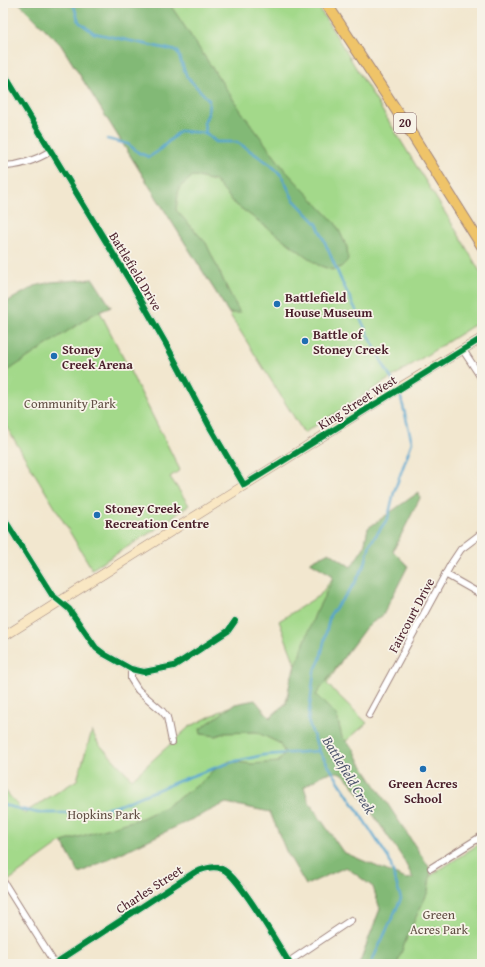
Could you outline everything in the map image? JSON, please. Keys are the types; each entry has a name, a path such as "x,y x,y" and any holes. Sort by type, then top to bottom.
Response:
{"main road":[{"name":"20","path":"326,3 408,128 482,246"},
{"name":"King Street West","path":"3,637 244,485 482,338"}],"street":[{"name":"Battlefield Drive","path":"3,72 134,288 166,344 211,429 244,485"},
{"path":"3,166 21,165 51,151"},
{"path":"463,350 482,379"},
{"path":"3,517 52,595 69,609 96,648 131,669 144,672 174,666 228,630 234,620"},
{"name":"Faircourt Drive","path":"369,715 450,564 461,549 482,533"},
{"path":"445,574 482,595"},
{"path":"131,669 131,679 138,690 162,711 166,717 172,742"},
{"path":"431,868 482,836"},
{"name":"Charles Street","path":"55,964 195,872 214,867 223,869 231,874 249,899 288,963"},
{"path":"3,881 55,964"},
{"path":"288,963 351,920"}],"green space":[{"path":"19,3 316,3 482,275 482,320 304,433 61,45"},
{"path":"19,3 169,3 241,111 284,169 336,224 347,247 348,260 341,267 332,270 318,265 235,204 215,181 193,176 179,188 176,210 206,243 240,313 229,313 61,45"},
{"path":"93,279 111,307 92,315 3,374 3,304 35,286 51,282"},
{"name":"Community Park","path":"88,288 180,470 170,477 189,505 161,526 92,569 3,421 3,332"},
{"path":"419,492 420,498 393,551 408,566 383,615 366,627 316,695 337,716 342,737 354,749 360,762 431,870 428,892 409,932 397,964 359,964 380,909 373,887 346,867 306,885 286,851 270,812 226,803 79,873 62,842 142,818 165,807 202,782 212,771 230,761 252,764 278,762 285,753 279,743 256,732 224,733 216,736 201,734 200,729 235,704 255,700 270,718 287,703 290,681 315,614 332,581 332,575 310,562 329,552 351,567 364,547 368,528","holes":["337,772 343,774 353,785 402,857 413,878 406,879 343,852 309,802 304,787 324,774"]},
{"name":"Hopkins Park","path":"339,570 393,578 327,684 367,723 300,781 277,774 79,873 62,842 8,881 3,872 3,788 24,813 77,780 92,731 98,743 132,779 189,727 231,706 270,717 285,704 295,664 279,621 320,595"},
{"name":"Green Acres Park","path":"482,842 482,964 359,964 380,909"}],"waterway":[{"name":"Battlefield Creek","path":"73,3 79,22 94,33 177,51 187,77 209,100 208,114 204,123 206,133 216,142 237,142 271,165 282,176 293,199 317,224 342,282 394,383"},
{"path":"107,139 128,144 139,153 149,157 157,152 180,131 206,133"},
{"name":"Battlefield Creek","path":"374,964 372,961 401,899 389,859 319,751 308,721 314,672 320,660 330,615 353,586 365,564 370,544 388,518 394,492 412,442 401,398 398,393"},
{"path":"3,805 38,813 85,813 117,806 189,777 232,762 264,755 319,751"}],"cycle path":[{"path":"3,72 134,288 166,344 211,429 244,485 482,338"},
{"path":"3,517 52,595 69,609 96,648 131,669 144,672 174,666 228,631 235,621"},
{"path":"54,964 195,872 215,867 222,869 229,874 238,884 258,912 290,964"}],"place":[{"name":"Battlefield House Museum","path":"277,304"},
{"name":"Battle of Stoney Creek","path":"305,341"},
{"name":"Stoney Creek Arena","path":"54,356"},
{"name":"Stoney Creek Recreation Centre","path":"97,515"},
{"name":"Green Acres School","path":"423,769"}]}
